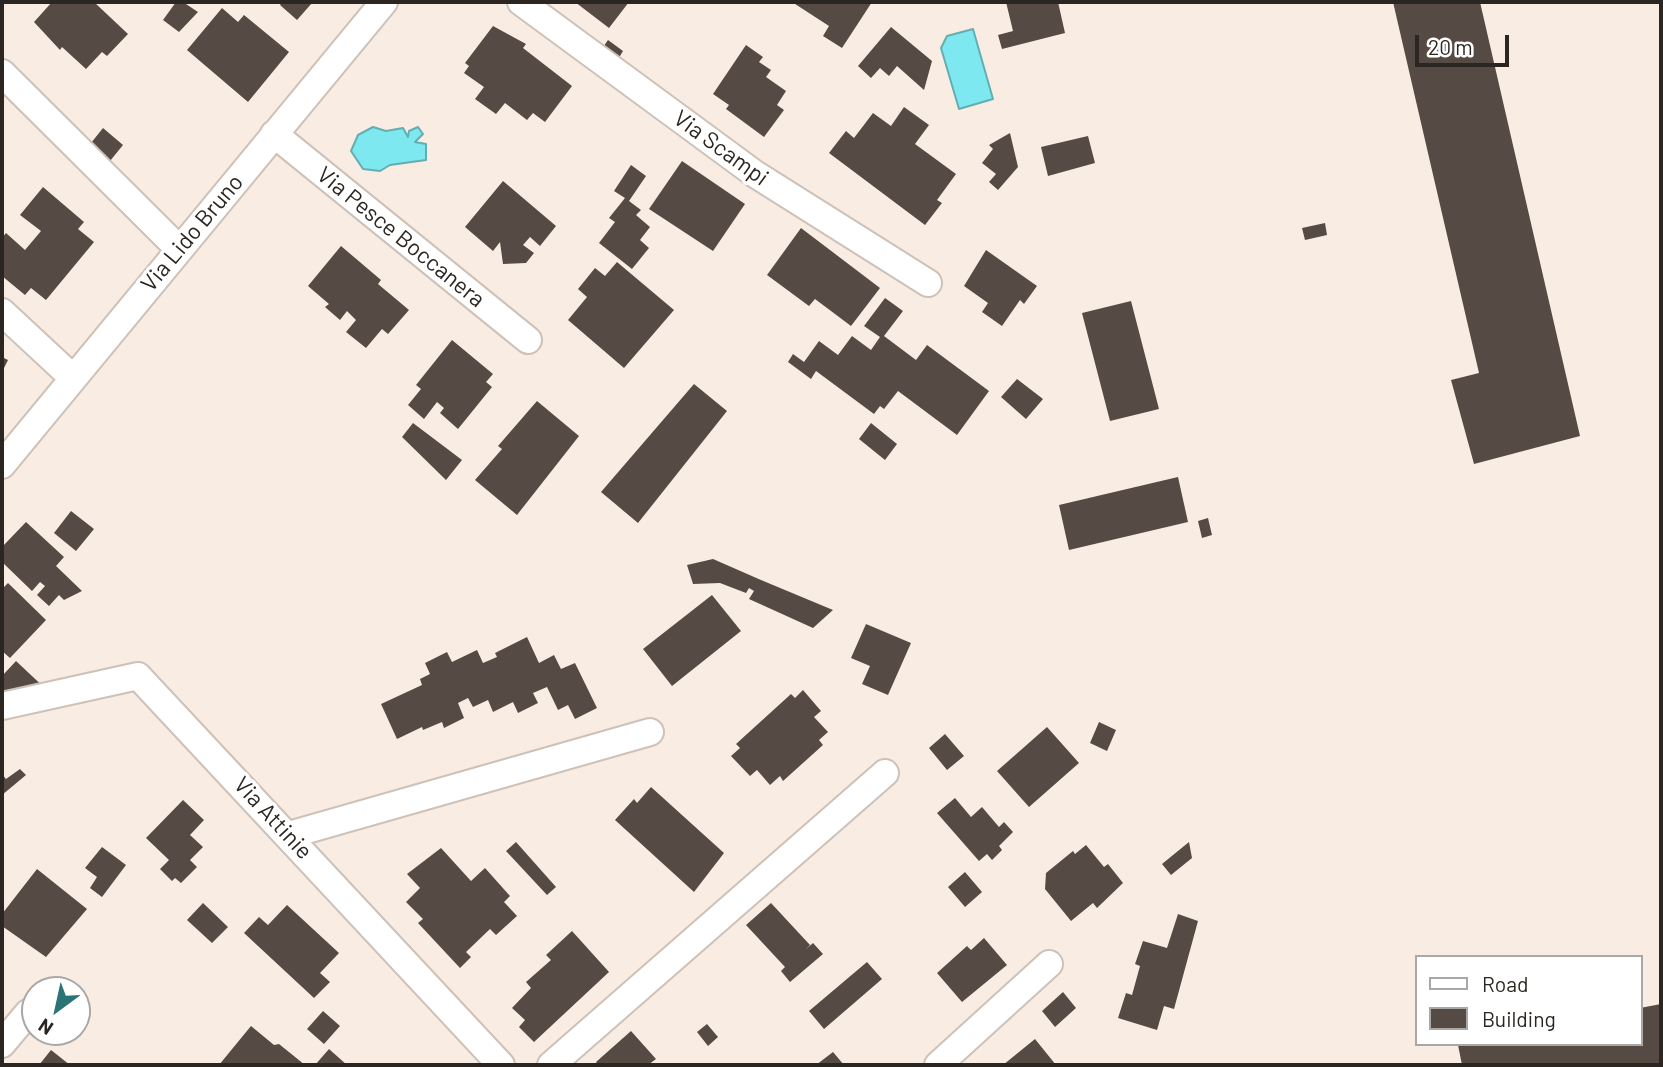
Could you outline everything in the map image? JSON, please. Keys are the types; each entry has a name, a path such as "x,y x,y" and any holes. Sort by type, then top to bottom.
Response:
{"street":[{"name":"Via Lido Bruno","path":"2,466 384,2"},
{"name":"Via Scampi","path":"521,2 755,174 928,284"},
{"path":"2,73 179,249"},
{"name":"Via Pesce Boccanera","path":"274,134 528,340"},
{"path":"2,312 74,378"},
{"name":"Via Attinie","path":"2,706 138,676 501,1065"},
{"path":"289,835 650,733"},
{"path":"551,1065 885,773"},
{"path":"938,1065 1049,964"},
{"path":"2,1044 21,1020"}],"water":[{"path":"973,29 993,99 959,109 941,48 947,36"},
{"path":"373,127 386,131 403,128 408,137 409,131 418,127 423,134 415,142 426,144 426,160 390,165 380,171 363,169 351,151 358,135"}],"building":[{"path":"52,2 94,2 128,34 107,56 102,52 86,69 62,47 60,50 34,22"},
{"path":"176,2 183,2 198,12 179,32 163,20"},
{"path":"282,2 312,3 297,20 280,5"},
{"path":"575,2 629,2 609,28"},
{"path":"792,2 872,2 842,48 823,36 829,26"},
{"path":"1006,2 1058,2 1065,33 1002,49 998,35 1013,31"},
{"path":"1393,2 1480,2 1580,436 1474,464 1451,380 1479,373"},
{"path":"222,8 238,22 244,15 289,52 248,102 187,50"},
{"path":"493,26 526,44 523,48 572,86 545,122 533,113 527,120 505,103 496,114 475,99 484,87 464,73 469,66 465,63"},
{"path":"891,27 932,61 924,90 897,66 889,76 880,68 871,78 858,66"},
{"path":"608,40 623,51 617,61 601,50"},
{"path":"746,45 763,57 759,62 771,70 766,77 786,91 777,105 784,110 764,137 726,109 729,105 713,94"},
{"path":"904,107 929,125 915,144 956,174 937,200 942,203 925,225 829,153 846,131 854,138 873,113 891,126"},
{"path":"103,128 123,145 110,161 91,143"},
{"path":"1010,133 1018,167 998,190 989,182 996,174 982,163 993,149 989,145"},
{"path":"1088,136 1095,163 1048,176 1041,147"},
{"path":"682,161 745,204 713,251 649,209"},
{"path":"631,165 646,176 629,201 641,210 636,215 650,227 640,240 649,248 632,269 599,243 615,222 609,218 625,198 614,191"},
{"path":"503,181 556,226 540,246 530,237 523,245 534,253 526,263 503,264 500,242 493,251 465,227"},
{"path":"43,187 84,222 78,229 94,242 46,300 31,288 25,295 2,276 2,238 6,233 25,250 41,231 20,215"},
{"path":"1325,223 1327,235 1305,240 1302,228"},
{"path":"801,228 880,288 851,326 815,299 809,306 767,275"},
{"path":"341,246 381,280 378,284 409,310 388,334 382,329 366,348 346,332 356,320 347,311 340,320 325,307 329,304 308,286"},
{"path":"986,250 1037,286 1024,304 1020,300 1002,326 982,312 988,303 964,286"},
{"path":"617,262 674,310 624,368 568,320 587,297 578,289 595,268 605,276"},
{"path":"885,298 903,311 884,336 916,360 927,345 989,391 957,435 898,391 884,409 880,406 874,414 816,371 811,379 788,362 793,354 804,362 819,341 838,355 852,336 871,350 880,337 864,326"},
{"path":"1131,301 1159,409 1110,421 1082,313"},
{"path":"452,340 493,374 486,382 492,387 458,429 440,413 444,408 437,402 424,419 408,405 421,389 416,385"},
{"path":"2,357 8,360 2,372"},
{"path":"1017,379 1043,399 1026,419 1001,397"},
{"path":"694,384 727,411 638,523 601,492"},
{"path":"537,401 579,436 517,515 475,480 502,449 498,446"},
{"path":"413,423 462,460 446,480 402,437"},
{"path":"871,423 897,444 885,460 859,439"},
{"path":"1178,477 1188,522 1069,550 1059,505"},
{"path":"71,511 94,529 76,551 54,533"},
{"path":"1208,518 1212,535 1202,538 1198,521"},
{"path":"26,522 64,557 56,566 82,591 64,600 59,595 49,606 37,595 45,586 40,582 32,591 2,562 2,547"},
{"path":"713,559 833,610 813,628 749,599 754,591 749,588 746,593 720,583 693,584 687,565"},
{"path":"8,583 46,620 10,658 2,651 2,589"},
{"path":"712,595 741,631 672,686 643,649"},
{"path":"866,624 911,643 888,695 862,684 870,666 851,658"},
{"path":"527,637 539,663 554,655 561,669 575,663 597,708 575,719 568,705 558,710 547,687 533,693 538,703 518,713 513,702 493,712 488,700 473,707 468,698 458,703 464,718 444,728 442,722 423,730 422,727 397,739 381,704 422,685 420,679 430,674 425,663 447,652 452,662 477,650 483,663 497,657 495,653"},
{"path":"16,661 49,692 12,700 2,691 2,676"},
{"path":"803,690 821,711 814,717 828,732 819,740 823,745 783,781 780,776 770,785 757,770 750,776 731,756 740,748 736,744 791,694 795,698"},
{"path":"1099,722 1116,730 1107,751 1090,743"},
{"path":"1047,727 1079,763 1029,807 997,771"},
{"path":"945,734 964,756 947,770 929,748"},
{"path":"20,769 26,775 2,795 2,774 6,779"},
{"path":"651,787 724,853 694,892 615,820 634,799 637,803"},
{"path":"955,798 971,817 982,807 999,827 1004,822 1013,832 999,846 1002,850 992,860 987,854 979,861 937,813"},
{"path":"183,800 204,820 190,835 203,847 190,860 197,867 181,883 175,878 172,881 160,869 169,860 146,838"},
{"path":"516,842 556,887 547,895 506,851"},
{"path":"1189,842 1192,858 1171,875 1162,864"},
{"path":"1086,845 1104,867 1108,864 1123,883 1097,908 1093,903 1071,921 1045,889 1046,873 1073,851 1075,854"},
{"path":"102,847 126,865 102,897 90,888 97,877 85,868"},
{"path":"441,848 471,881 485,868 510,896 504,902 517,916 496,935 490,929 466,952 471,957 460,968 418,923 423,919 406,902 420,888 407,874"},
{"path":"37,869 87,909 46,957 2,926 2,914"},
{"path":"965,872 982,892 965,907 948,887"},
{"path":"203,903 228,927 212,943 187,920"},
{"path":"771,903 810,945 805,950 813,943 823,954 790,982 781,971 785,967 746,925"},
{"path":"287,905 339,953 320,973 330,982 314,998 244,933 259,917 268,925"},
{"path":"1178,914 1198,921 1174,1009 1164,1006 1157,1030 1118,1018 1126,993 1132,995 1140,966 1135,964 1143,941 1167,948"},
{"path":"572,931 609,972 534,1042 519,1027 525,1020 512,1008 531,988 526,982 551,960 546,955"},
{"path":"984,938 1007,965 962,1002 937,973 967,946 971,950"},
{"path":"867,962 882,979 824,1029 809,1011"},
{"path":"1063,992 1076,1008 1055,1027 1042,1011"},
{"path":"1661,1004 1661,1065 1462,1065 1458,1046 1642,1046 1642,1008"},
{"path":"323,1011 340,1026 324,1044 307,1029"},
{"path":"707,1024 718,1037 708,1046 697,1032"},
{"path":"251,1026 274,1045 279,1044 305,1065 219,1065"},
{"path":"631,1031 656,1059 648,1065 598,1065 596,1062"},
{"path":"1035,1039 1056,1065 1003,1065"},
{"path":"329,1049 347,1065 315,1065"},
{"path":"51,1050 70,1065 39,1065"},
{"path":"833,1052 844,1065 816,1065"}]}
